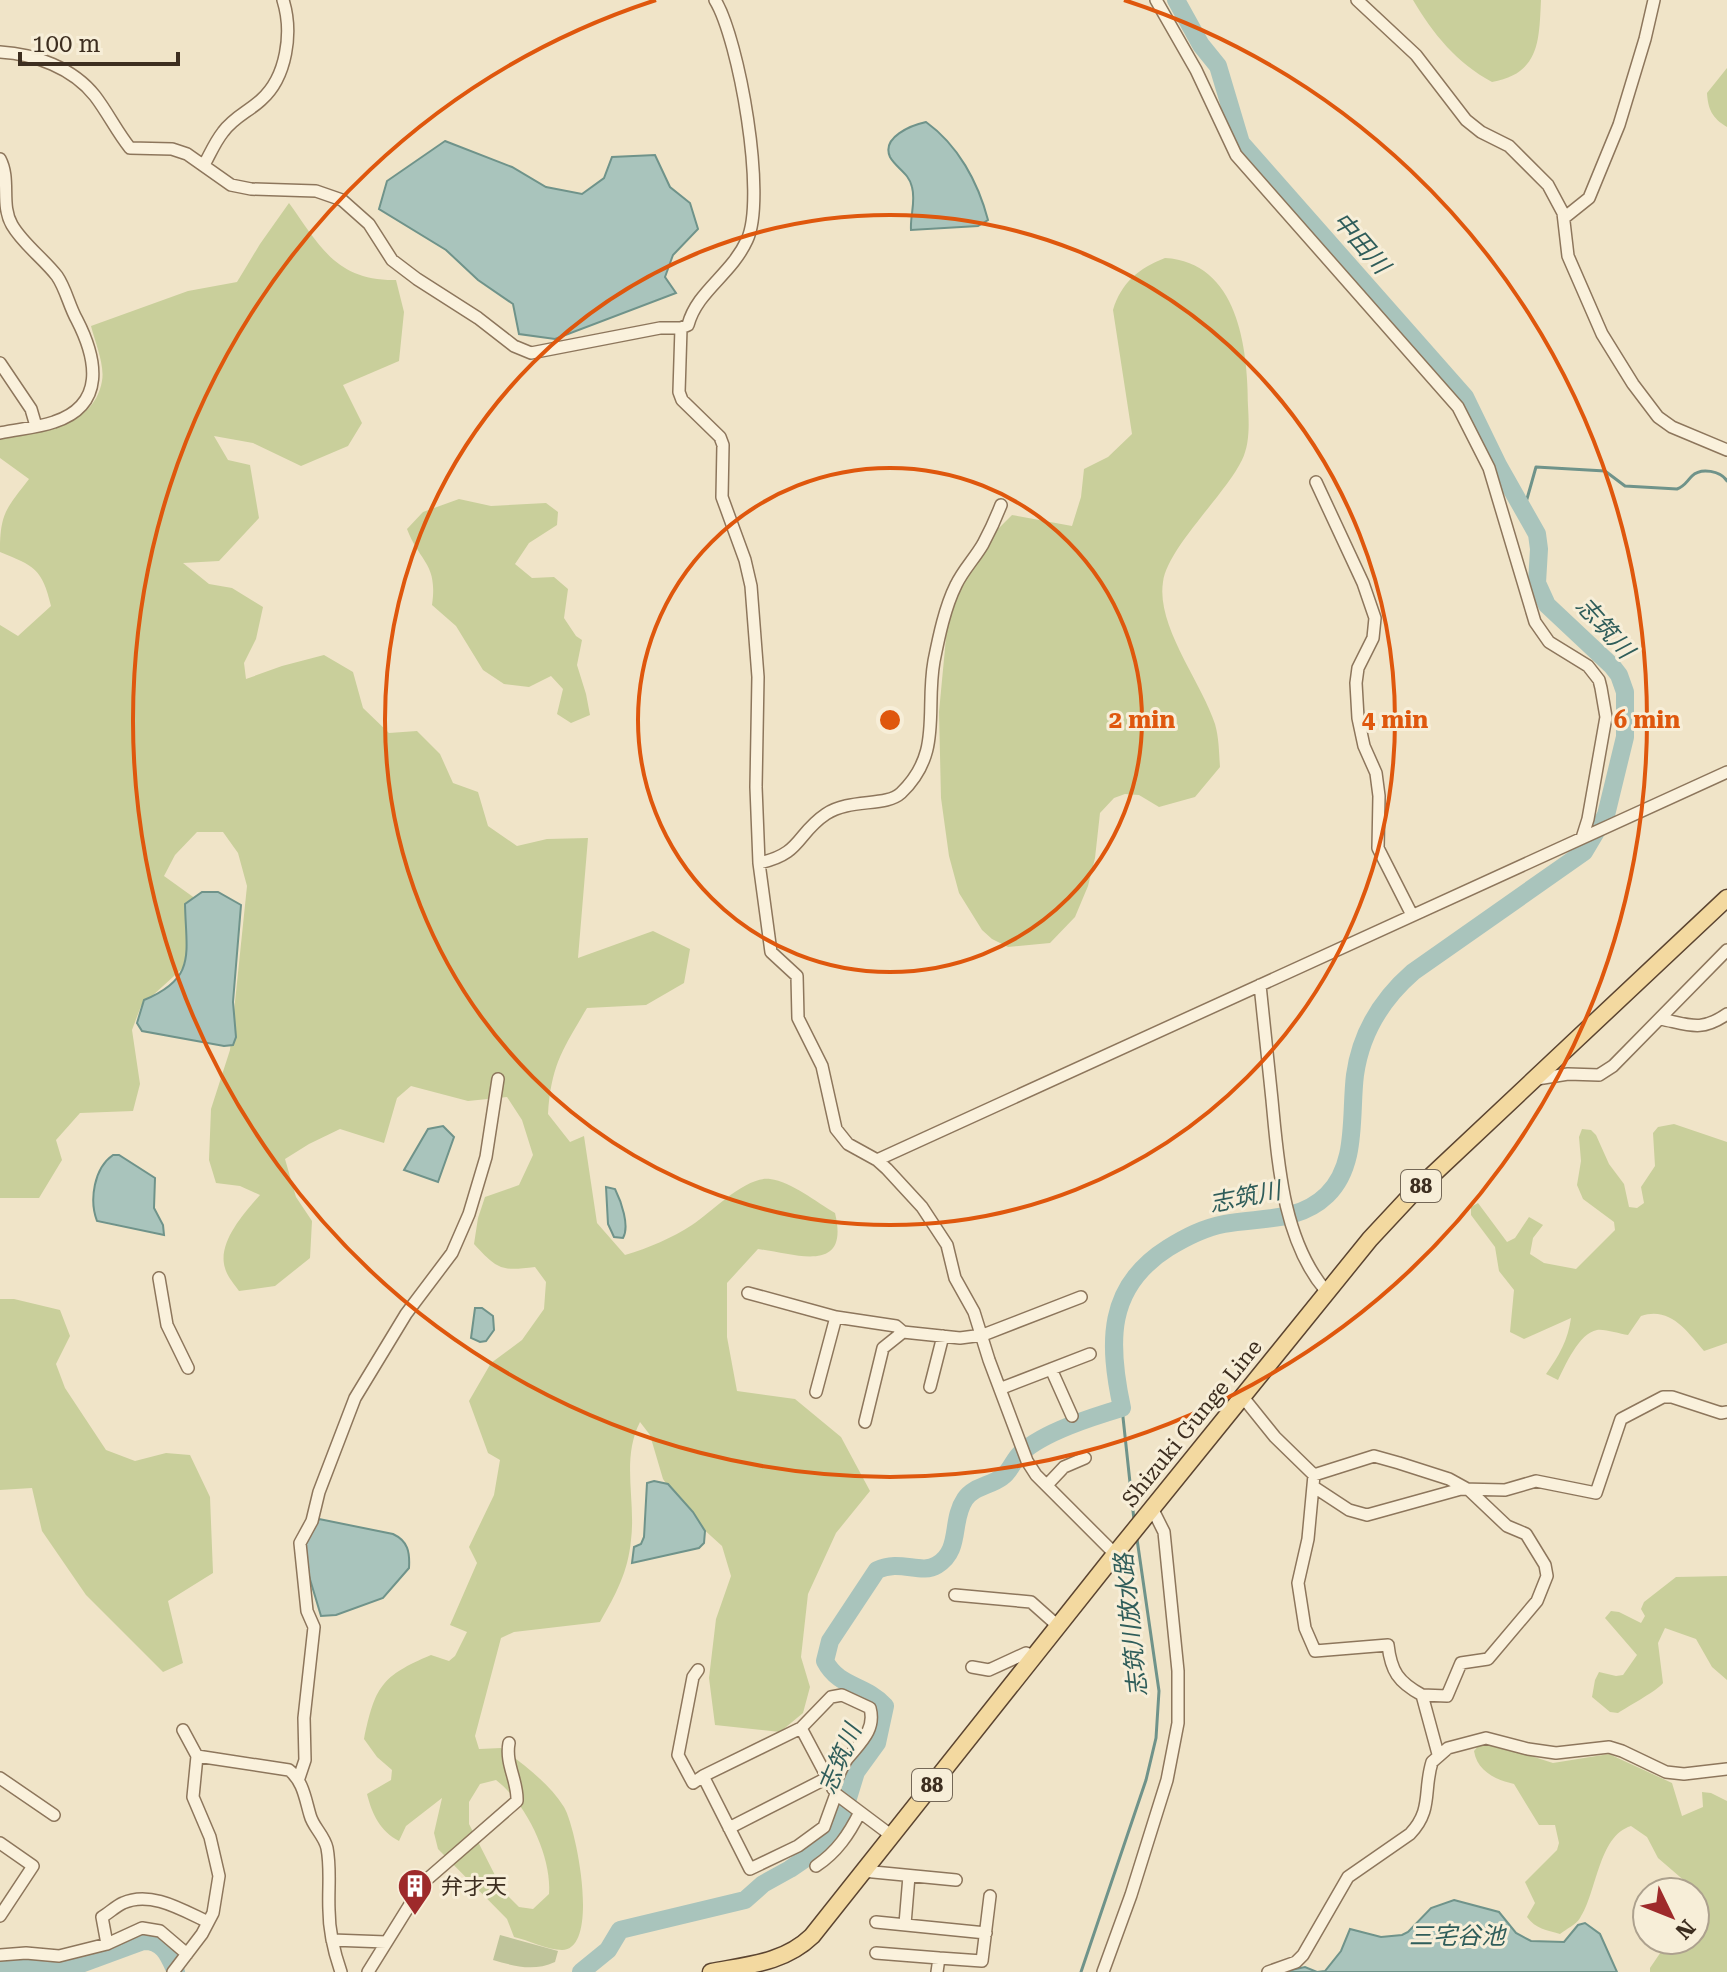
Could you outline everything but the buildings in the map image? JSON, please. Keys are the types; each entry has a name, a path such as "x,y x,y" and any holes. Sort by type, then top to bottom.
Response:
{"main road":[{"name":"Shizuki Gunge Line","path":"711,1972 772,1961 796,1949 819,1928 1326,1291 1411,1195 1727,898"}],"street":[{"path":"204,165 223,132 240,114 261,101 275,84 284,63 287,31 283,0"},
{"path":"0,52 45,61 74,76 93,93 130,148 172,149 187,154 231,185 251,189 316,191 342,200 369,224 392,260 514,346 531,353 688,325 699,300 739,256 749,236 753,217 749,135 740,78 723,14 715,0"},
{"path":"1156,0 1196,70 1236,155 1458,407 1489,468 1535,622 1549,642 1588,666 1599,680 1606,717 1583,838"},
{"path":"1357,0 1416,55 1466,120 1481,132 1509,146 1540,175 1564,218 1568,256 1602,334 1648,405 1672,427 1727,450"},
{"path":"1564,218 1589,198 1619,125 1654,0"},
{"path":"0,159 5,170 6,215 14,229 62,285 89,343 93,360 89,397 64,418 0,433"},
{"path":"681,328 679,392 682,400 720,437 723,445 722,497 751,586 758,677 756,787 759,863 771,952 797,976 798,1018 822,1066 836,1129 856,1150 877,1160 922,1207 947,1245 955,1278 974,1312 1027,1461 1047,1485 1117,1551"},
{"path":"0,363 31,409 36,426"},
{"path":"1316,482 1363,583 1375,618 1373,638 1358,668 1358,718 1364,746 1376,773 1378,848 1412,915"},
{"path":"759,863 775,860 790,852 818,819 835,808 887,800 897,796 917,777 926,758 931,731 931,686 942,627 956,584 983,544 1001,505"},
{"path":"877,1160 1727,772"},
{"path":"1537,1079 1568,1074 1599,1075 1613,1066 1727,950"},
{"path":"1260,985 1280,1181 1302,1257 1311,1274 1326,1291"},
{"path":"1661,1019 1701,1027 1727,1014"},
{"path":"341,1972 332,1940 329,1909 331,1877 327,1848 313,1826 299,1778 305,1760 304,1718 314,1627 307,1611 300,1543 312,1521 319,1492 355,1398 406,1314 452,1253 469,1214 486,1157 498,1079"},
{"path":"159,1278 167,1325 188,1368"},
{"path":"748,1293 836,1317 896,1326 903,1332 960,1338 983,1335 1081,1297"},
{"path":"816,1392 836,1317"},
{"path":"865,1422 883,1348 903,1332"},
{"path":"930,1387 943,1336"},
{"path":"1002,1388 1090,1354"},
{"path":"1051,1369 1072,1416"},
{"path":"1242,1396 1314,1481 1349,1510 1367,1515 1461,1489 1505,1490 1536,1481 1596,1493 1621,1419 1663,1397 1727,1412"},
{"path":"1374,1456 1449,1479 1469,1490 1507,1526 1526,1534 1545,1565 1547,1576 1537,1601 1488,1659 1461,1663 1447,1696 1422,1695 1413,1690 1390,1666 1388,1645 1315,1651 1305,1628 1298,1583 1308,1539 1314,1481 1374,1456"},
{"path":"1047,1485 1064,1467 1085,1458"},
{"path":"1103,1972 1167,1780 1178,1723 1178,1671 1164,1532 1152,1508"},
{"path":"955,1595 1031,1602 1058,1626"},
{"path":"972,1667 989,1670 1026,1653 1034,1657"},
{"path":"698,1670 693,1677 678,1755 693,1783 703,1776 801,1728 825,1701 837,1695 870,1708 872,1712 868,1736 841,1768 824,1827 798,1846 750,1869 703,1776"},
{"path":"1422,1695 1438,1754"},
{"path":"801,1728 834,1790 892,1836"},
{"path":"0,1955 26,1953 59,1956 107,1944 142,1928 160,1931 180,1963 208,1922 218,1892 219,1876 210,1837 193,1797 197,1756 183,1730"},
{"path":"1268,1972 1296,1962 1348,1877 1418,1826 1426,1809 1430,1770 1438,1754 1459,1744 1486,1738 1556,1753 1609,1747 1666,1772 1684,1774 1727,1769"},
{"path":"368,1972 429,1876 517,1801 508,1764 509,1743"},
{"path":"197,1756 289,1770 299,1778"},
{"path":"0,1778 54,1815"},
{"path":"729,1828 834,1790"},
{"path":"816,1866 830,1857 847,1836 857,1809"},
{"path":"0,1843 33,1866 1,1912"},
{"path":"863,1871 956,1880"},
{"path":"905,1924 909,1876"},
{"path":"876,1953 982,1961 990,1896"},
{"path":"107,1944 102,1917 125,1902 142,1900 167,1903 208,1922"},
{"path":"876,1922 986,1933"},
{"path":"332,1940 386,1942"},
{"path":"937,1972 939,1958"}],"green space":[{"path":"1413,0 1541,0 1534,53 1520,71 1492,82 1447,47"},
{"path":"1727,68 1727,127 1712,113 1707,93"},
{"path":"289,203 321,247 344,267 375,279 396,280 404,312 399,361 343,385 362,423 348,446 301,466 253,443 214,436 228,460 250,465 259,518 219,561 183,563 209,584 232,588 263,607 256,639 244,663 246,679 324,655 353,672 363,708 389,733 417,731 440,754 453,783 478,792 488,826 517,846 547,839 588,838 578,958 653,931 690,949 684,983 646,1005 587,1008 565,1047 552,1083 548,1114 570,1142 584,1136 597,1223 625,1255 676,1234 740,1189 761,1180 787,1184 835,1213 838,1233 835,1245 827,1253 803,1256 758,1249 727,1283 727,1337 737,1391 795,1399 841,1437 870,1491 836,1533 808,1594 801,1657 810,1687 803,1713 780,1732 715,1725 709,1678 716,1619 731,1576 722,1546 689,1516 663,1479 650,1435 640,1422 631,1450 632,1525 627,1562 600,1622 514,1632 501,1638 475,1736 479,1749 501,1748 535,1774 558,1798 569,1819 579,1861 583,1910 574,1944 562,1950 514,1937 507,1919 438,1849 434,1833 442,1798 406,1826 399,1841 378,1821 367,1794 391,1780 392,1770 377,1757 364,1739 372,1707 383,1685 401,1670 431,1655 449,1661 455,1656 467,1632 450,1625 477,1563 469,1547 494,1495 500,1460 488,1453 469,1401 491,1363 522,1340 544,1309 546,1282 535,1267 501,1267 474,1244 485,1197 519,1185 533,1155 522,1120 507,1097 468,1101 411,1086 397,1098 384,1143 340,1129 285,1159 296,1197 312,1221 310,1258 275,1286 239,1291 226,1271 225,1249 234,1229 260,1195 240,1186 216,1183 209,1160 211,1109 230,1050 247,886 238,853 223,832 197,832 175,855 164,876 196,899 193,928 184,967 141,1006 132,1030 140,1084 133,1111 80,1113 56,1140 62,1160 39,1198 0,1198 0,625 18,636 51,606 44,584 35,570 0,552 1,528 6,512 29,479 0,458 0,439 62,425 88,409 97,397 103,375 91,326 188,291 237,282","holes":["496,1780 527,1816 546,1863 549,1894 533,1909 519,1907 503,1891 469,1824 469,1802 480,1784"]},
{"path":"1165,258 1190,263 1209,275 1223,291 1234,312 1245,359 1249,426 1245,454 1234,474 1175,553 1163,582 1166,617 1215,724 1220,767 1195,797 1159,807 1139,795 1125,794 1114,798 1100,813 1095,858 1075,917 1050,943 1008,947 982,930 959,893 949,856 941,798 939,712 949,606 982,545 1012,515 1072,526 1081,497 1084,469 1108,457 1132,434 1113,310 1116,300 1132,278"},
{"path":"459,499 491,506 546,503 558,512 557,525 529,543 515,564 532,578 554,577 568,589 564,618 582,640 577,665 590,715 571,723 557,714 563,689 551,676 529,687 504,684 483,670 456,626 432,605 430,571 407,529 423,512"},
{"path":"1674,1124 1727,1142 1727,1343 1704,1351 1684,1328 1669,1317 1661,1314 1641,1316 1628,1335 1604,1330 1590,1332 1573,1351 1558,1380 1546,1374 1562,1348 1571,1318 1524,1339 1510,1332 1514,1290 1499,1271 1495,1247 1471,1215 1471,1207 1478,1203 1507,1242 1515,1238 1529,1217 1543,1225 1533,1238 1530,1254 1544,1263 1576,1269 1615,1230 1614,1222 1583,1199 1577,1185 1582,1129 1591,1130 1596,1135 1609,1164 1624,1184 1629,1207 1637,1208 1644,1203 1641,1187 1655,1166 1653,1133 1658,1127"},
{"path":"0,1299 14,1299 60,1310 70,1336 56,1364 65,1388 106,1450 135,1461 166,1453 190,1455 210,1497 213,1573 168,1601 183,1663 163,1672 86,1595 42,1531 32,1488 0,1490"},
{"path":"1727,1576 1727,1680 1712,1667 1696,1639 1665,1628 1658,1643 1663,1683 1660,1686 1618,1713 1610,1712 1592,1697 1599,1672 1623,1675 1637,1655 1605,1618 1611,1611 1641,1623 1645,1616 1641,1609 1644,1602 1676,1577"},
{"path":"1487,1742 1553,1763 1609,1754 1672,1783 1682,1816 1703,1807 1702,1792 1727,1801 1727,1972 1650,1972 1658,1956 1711,1956 1711,1876 1679,1876 1658,1858 1647,1837 1631,1826 1620,1832 1605,1853 1586,1907 1576,1923 1560,1934 1530,1921 1527,1917 1535,1903 1525,1882 1557,1850 1559,1843 1555,1825 1539,1825 1514,1784 1494,1777 1483,1769 1474,1751"},
{"path":"500,1935 558,1951 555,1962 531,1967 493,1960"}],"water":[{"path":"926,122 957,153 979,192 988,220 978,226 911,230 912,187 888,150 899,133"},
{"path":"445,141 512,167 546,187 582,194 604,178 612,157 655,155 670,187 690,203 698,229 673,255 665,277 676,293 555,339 519,334 513,304 478,280 446,250 379,209 387,181"},
{"path":"202,892 218,892 241,905 233,1002 236,1037 233,1045 142,1031 137,1023 144,1000 161,992 181,973 186,951 185,904"},
{"path":"443,1126 454,1137 438,1182 404,1170 428,1129"},
{"path":"113,1155 119,1155 155,1178 154,1208 163,1225 164,1235 97,1221 93,1204 97,1176"},
{"path":"606,1187 615,1189 622,1207 626,1227 623,1238 614,1237 608,1224"},
{"path":"475,1308 482,1308 493,1316 494,1330 486,1341 471,1338"},
{"path":"647,1483 668,1484 693,1512 705,1531 704,1543 699,1548 632,1563 634,1547 641,1544 644,1537"},
{"path":"319,1519 393,1534 407,1548 409,1568 383,1598 336,1615 321,1616 309,1576 305,1545"},
{"name":"三宅谷池","path":"1454,1900 1499,1912 1516,1933 1531,1941 1564,1942 1578,1925 1585,1923 1600,1934 1617,1972 1317,1972 1325,1971 1341,1951 1350,1929 1381,1937 1402,1935 1431,1908"},
{"path":"1305,1967 1317,1972 1282,1972"}],"waterway":[{"name":"志筑川","path":"581,1972 608,1950 620,1930 745,1900 763,1884 834,1837 856,1772 877,1743 885,1706 869,1693 837,1676 825,1661 830,1641 877,1570 894,1566 931,1568 937,1565 950,1551 958,1516 969,1495 1002,1477 1021,1453 1042,1438 1122,1408 1114,1339 1116,1318 1133,1280 1148,1263 1195,1233 1224,1224 1291,1215 1316,1204 1327,1195 1344,1169 1351,1139 1358,1059 1368,1031 1383,1005 1413,972 1584,852 1606,815 1625,737 1625,692 1619,675 1547,605 1537,583 1537,534 1498,465 1465,397 1241,143 1218,66 1201,45 1176,0"},
{"path":"1523,513 1536,467 1605,471 1625,486 1677,489 1696,473 1705,471 1720,475 1727,481"},
{"name":"志筑川放水路","path":"1122,1408 1134,1520"},
{"name":"志筑川放水路","path":"1081,1972 1146,1780 1156,1738 1159,1691 1137,1539"},
{"name":"志筑川","path":"0,1965 78,1965 150,1941 168,1955 176,1972"}],"place":[{"name":"弁才天","path":"415,1917"}],"water label":[{"name":"中田川","path":"1361,243"}]}
